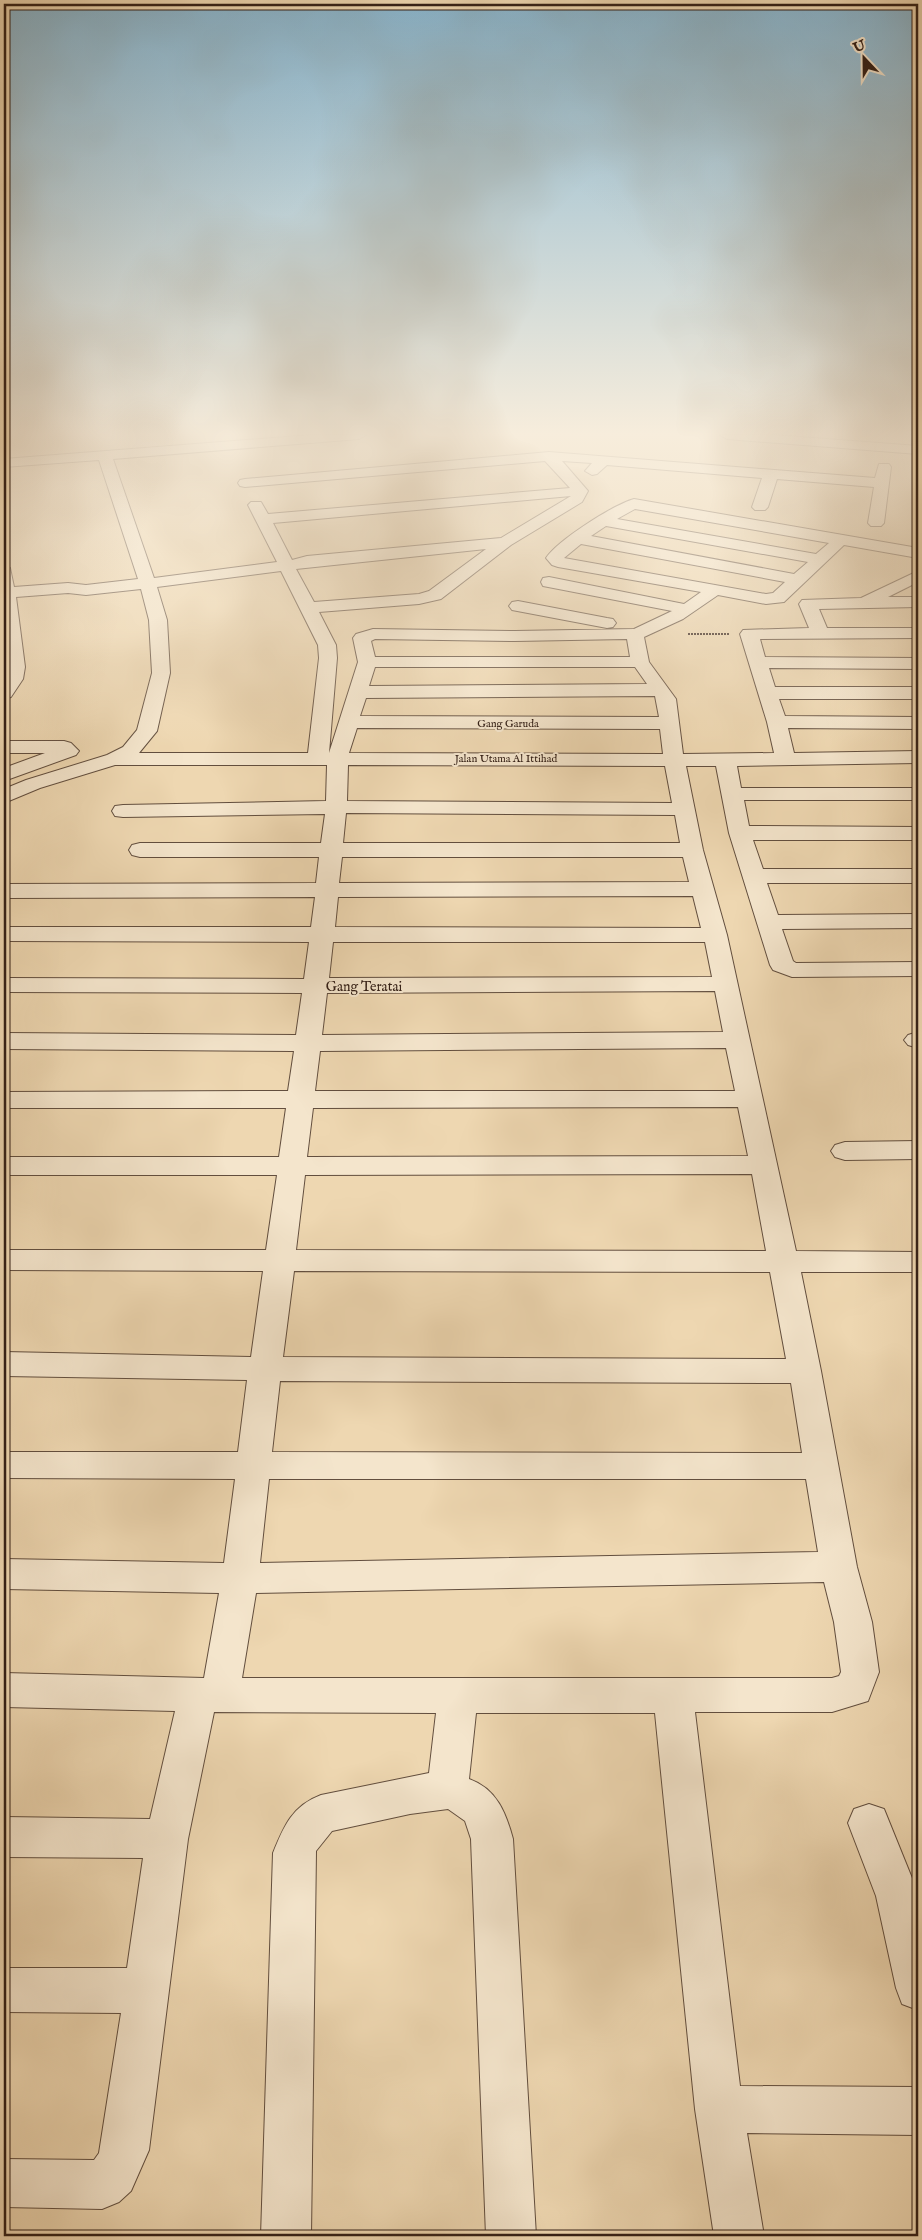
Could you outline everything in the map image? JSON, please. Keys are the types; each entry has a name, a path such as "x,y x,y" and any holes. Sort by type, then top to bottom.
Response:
{"street":[{"path":"4,797 33,784 114,759 130,751 147,731 161,673 158,620 133,540"},
{"path":"4,2183 102,2185 114,2175 125,2150 167,1838 209,1694 240,1578 265,1369 316,986 336,807 328,758 327,645 274,540"},
{"path":"310,608 435,596 509,540"},
{"path":"578,540 554,558 558,562 565,564 771,599 778,598 841,540 916,553"},
{"path":"582,540 799,580"},
{"path":"706,540 818,560"},
{"path":"4,693 14,678 16,667 8,638 5,586 67,584 86,590 145,576 214,576 225,569 505,542"},
{"path":"515,636 514,614 518,606 550,582 565,564"},
{"path":"864,603 918,576"},
{"path":"550,582 686,609"},
{"path":"328,758 348,722 359,692 367,662 361,639 368,634 515,636 645,633 701,601 716,589"},
{"path":"820,634 808,604 918,602"},
{"path":"518,606 645,633"},
{"path":"4,1690 458,1696 832,1695 854,1689 860,1672 853,1622 839,1567 805,1371 797,1261 764,1165 715,935 692,850 684,809 679,759 669,723 667,702 661,690 640,662 645,633"},
{"path":"785,758 777,722 759,662 748,634 918,633"},
{"path":"367,662 640,662"},
{"path":"759,662 918,663"},
{"path":"359,692 661,690"},
{"path":"767,693 918,693"},
{"name":"Gang Garuda","path":"348,722 669,723"},
{"path":"777,722 918,723"},
{"path":"4,746 64,747 69,751 4,775"},
{"name":"Jalan Utama Al Ittihad","path":"114,759 718,760 918,758"},
{"path":"718,760 732,794 740,832 770,922 782,965 788,969 918,969"},
{"path":"732,794 918,794"},
{"path":"123,811 336,807 684,809"},
{"path":"740,832 918,833"},
{"path":"140,850 692,850"},
{"path":"754,876 918,876"},
{"path":"4,891 703,890"},
{"path":"770,922 918,922"},
{"path":"4,934 715,935"},
{"name":"Gang Teratai","path":"4,985 725,984"},
{"path":"4,1041 308,1043 737,1040"},
{"path":"4,1100 750,1099"},
{"path":"845,1151 918,1150"},
{"path":"4,1166 764,1165"},
{"path":"4,1260 918,1262"},
{"path":"4,1364 265,1369 805,1371"},
{"path":"4,1465 822,1466"},
{"path":"4,1574 240,1578 839,1567"},
{"path":"673,1695 720,2109 740,2236"},
{"path":"448,1789 458,1696"},
{"path":"286,2236 294,1853 307,1826 321,1814 448,1789 474,1802 484,1811 492,1839 511,2236"},
{"path":"869,1823 908,1895 918,1988"},
{"path":"4,1837 167,1838"},
{"path":"4,1990 147,1991"},
{"path":"720,2109 918,2111"}],"path":[{"path":"682,634 748,634"}]}
